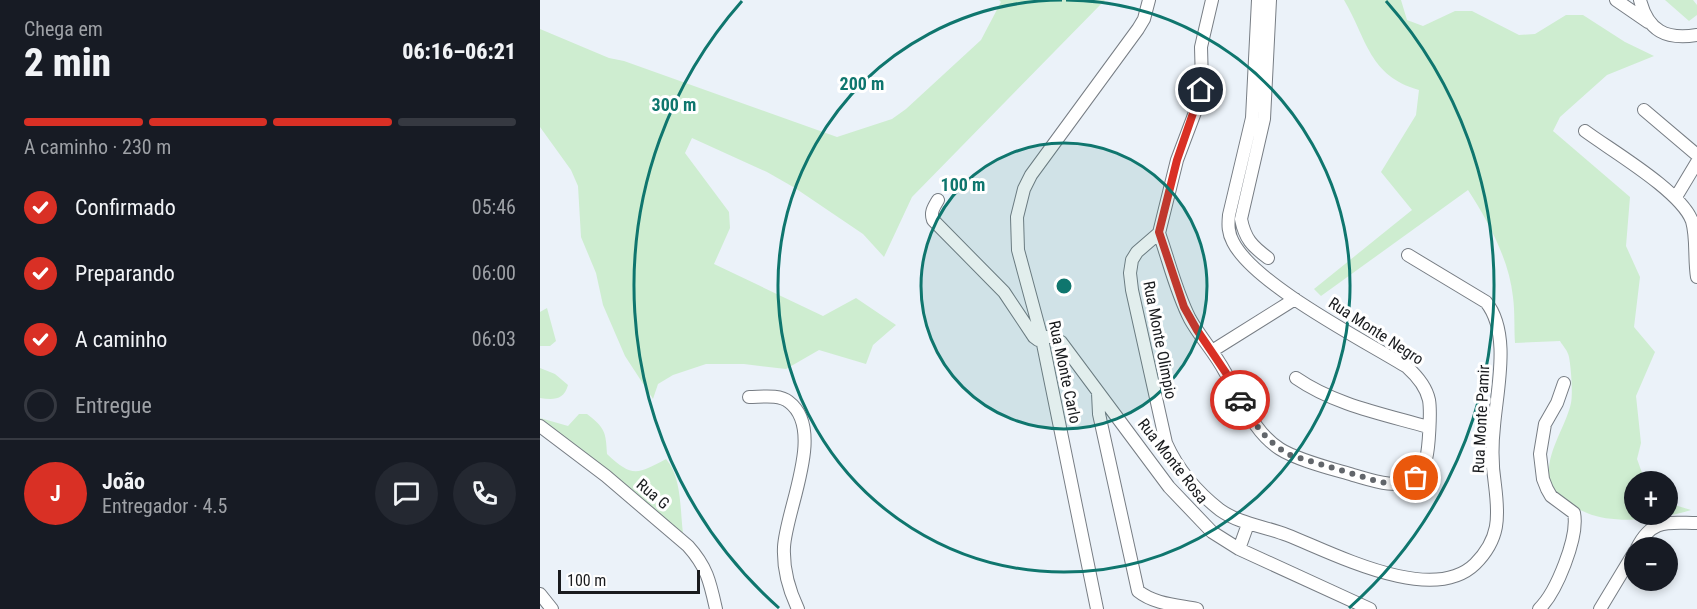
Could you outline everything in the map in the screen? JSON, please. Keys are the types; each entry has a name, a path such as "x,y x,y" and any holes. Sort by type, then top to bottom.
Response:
{"street":[{"name":"Rua Monte Carlo","path":"1097,609 1042,339 1018,250 1017,217 1021,196 1031,176 1138,28 1148,9 1149,0"},
{"path":"1159,232 1177,160 1200,99 1201,47 1212,0"},
{"name":"Rua Monte Negro","path":"1159,232 1184,307 1255,425 1279,449 1290,455 1380,482 1395,484 1416,478 1426,459 1429,400 1419,378 1407,367 1295,299 1251,266 1239,252 1228,229 1252,118 1258,0"},
{"path":"1268,258 1251,245 1244,234 1241,219 1264,119 1270,0"},
{"path":"1616,0 1663,33 1686,37 1697,35"},
{"path":"1640,0 1649,23"},
{"path":"1644,110 1697,155"},
{"path":"1585,131 1676,197 1693,222 1697,277"},
{"path":"1676,197 1697,162"},
{"path":"938,200 932,210 933,220 1004,292 1034,338 1042,339"},
{"name":"Rua Monte Olimpio","path":"1159,232 1137,252 1132,260 1130,273 1166,443 1184,474 1206,498 1234,518 1248,524"},
{"name":"Rua Monte Pamir","path":"1248,524 1289,536 1343,559 1411,579 1453,578 1474,565 1494,537 1498,525 1494,428 1501,367 1495,318 1486,302 1408,255"},
{"path":"1212,351 1295,299"},
{"name":"Rua Monte Rosa","path":"1042,339 1052,336 1058,339 1178,499 1212,532 1239,549 1370,609"},
{"path":"1296,378 1314,391 1333,399 1428,427"},
{"path":"1539,609 1546,603 1562,569 1575,527 1574,513 1551,496 1547,489 1543,479 1540,454 1545,424 1557,403 1564,383"},
{"path":"1098,392 1099,414 1138,591 1160,601 1197,609"},
{"path":"749,397 775,397 790,402 801,418 806,434 806,454 786,529 784,548 786,574 798,609"},
{"name":"Rua G","path":"540,426 606,476 688,546 699,559 709,577 716,609"},
{"path":"1239,549 1248,524"},
{"path":"1644,537 1648,530 1657,524 1697,524"},
{"path":"1600,609 1624,569"},
{"path":"540,594 552,609"}],"green space":[{"path":"999,0 1105,0 912,197 884,257 863,234 795,188 767,172 692,138 685,153 729,212 730,228 714,264 823,316 856,298 896,325 873,345 866,364 819,350 786,369 744,364 706,364 673,375 658,384 653,399 625,356 603,305 596,273 581,237 578,186 571,170 540,127 540,29 609,58 624,61 837,137 892,119 906,109 981,40 1001,2"},
{"path":"1344,0 1401,0 1407,20 1423,26 1455,11 1472,11 1519,35 1535,34 1566,15 1583,15 1625,42 1654,56 1607,75 1560,117 1553,131 1630,197 1626,246 1640,277 1634,327 1655,352 1636,396 1641,443 1637,459 1641,471 1624,471 1624,520 1598,517 1587,513 1563,502 1553,491 1549,468 1551,457 1568,414 1572,393 1567,351 1560,341 1515,343 1514,303 1507,269 1490,227 1468,190 1321,296 1314,289 1412,210 1381,172 1416,115 1419,90 1402,84 1379,66"},
{"path":"1665,0 1693,0 1697,5 1697,15 1689,21"},
{"path":"547,308 556,341 550,346 540,346 540,312"},
{"path":"540,368 555,374 568,385 564,394 554,399 540,398"},
{"path":"579,414 587,414 598,423 605,435 607,454 623,467 635,471 642,470 666,459 678,485 683,533 540,423 540,418 568,426"},
{"path":"1678,506 1691,510 1678,513"}],"way so far":[{"path":"1240,400 1255,425 1279,449 1290,455 1380,482 1395,484 1416,478"}],"route":[{"path":"1201,90 1200,99 1177,160 1159,232 1184,307 1226,373 1240,400"}]}
